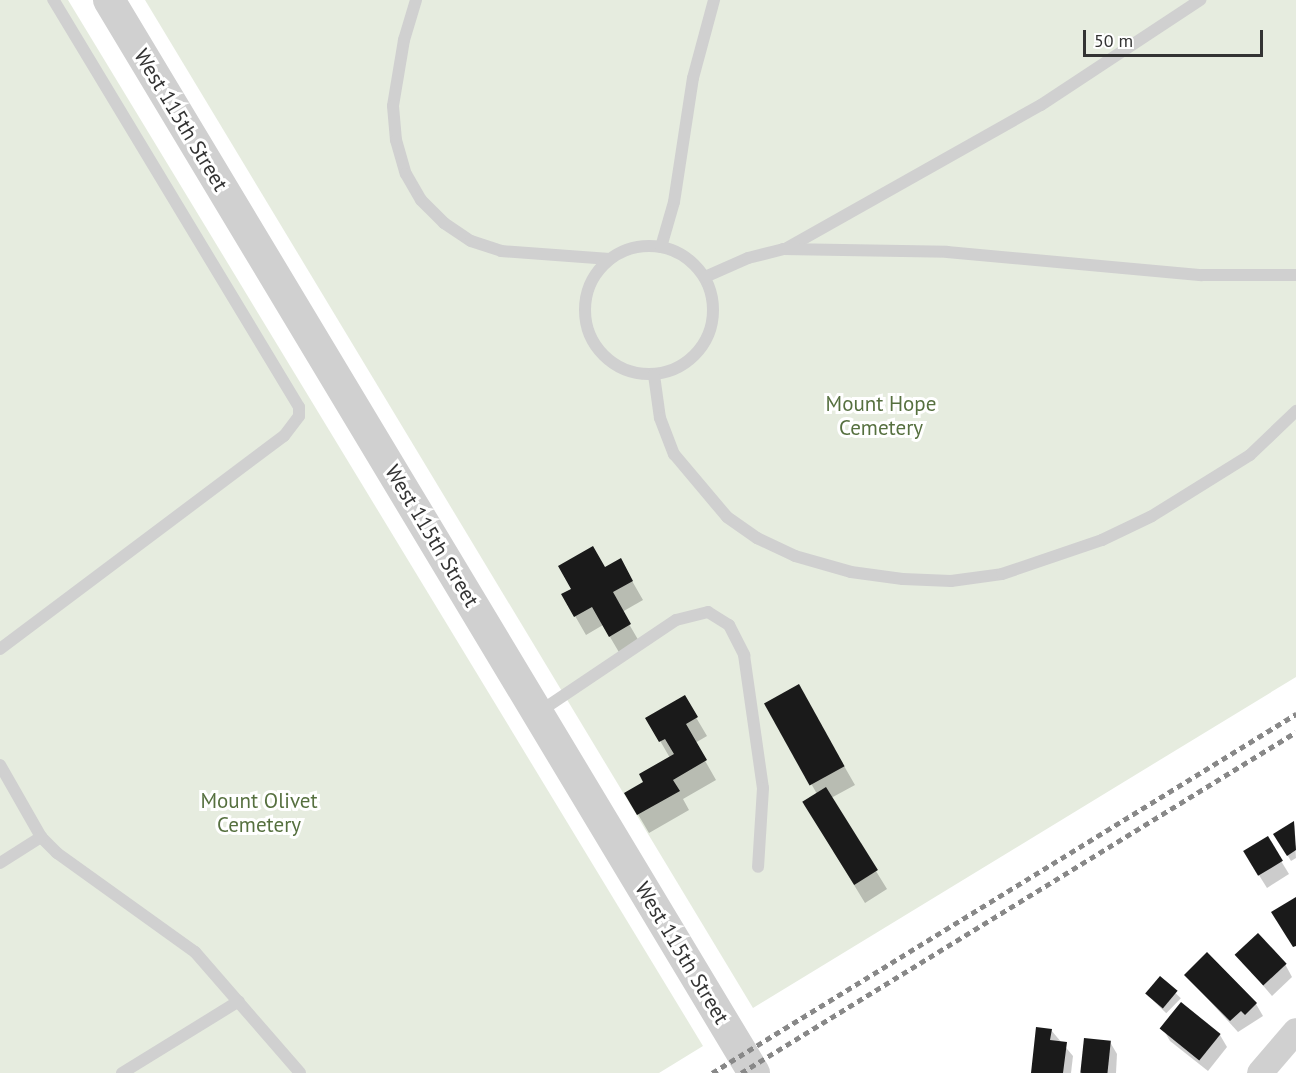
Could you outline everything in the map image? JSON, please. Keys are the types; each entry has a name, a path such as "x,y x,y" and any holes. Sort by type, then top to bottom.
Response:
{"street":[{"name":"West 115th Street","path":"109,0 754,1073"},
{"path":"1260,1073 1296,1031"}],"lane":[{"path":"0,649 284,436 299,416 299,407 54,0"},
{"path":"416,0 404,40 393,106 396,140 406,174 421,200 444,223 471,241 501,251 610,259"},
{"path":"661,247 674,202 693,78 714,0"},
{"path":"705,277 748,258 783,249 1041,105 1200,0"},
{"path":"661,247 693,263 705,277 712,298 713,320 706,340 684,364 654,375 633,373 614,364 599,351 589,333 585,313 587,292 596,274 610,259 626,250 661,247"},
{"path":"783,249 947,252 1202,275 1296,275"},
{"path":"654,375 660,418 674,454 727,517 757,538 795,556 851,572 903,579 951,581 1002,574 1102,540 1152,516 1250,455 1296,411"},
{"path":"538,713 676,620 708,612 729,625 744,655 764,788 758,867"},
{"path":"0,765 41,837 57,853 178,937 239,1001 300,1073"},
{"path":"0,864 41,837"},
{"path":"122,1073 239,1001"}],"green space":[{"name":"Mount Olivet Cemetery","path":"0,0 68,0 703,1046 659,1073 0,1073"},
{"name":"Mount Hope Cemetery","path":"145,0 1296,0 1296,677 753,1008"}],"building":[{"path":"593,546 605,567 621,558 633,581 613,592 631,624 609,637 592,607 574,617 561,594 571,589 558,566"},
{"path":"799,684 845,766 810,786 764,703"},
{"path":"685,695 698,717 686,724 707,760 673,780 680,791 637,815 624,793 643,782 639,774 674,754 665,739 659,742 645,718"},
{"path":"826,787 878,870 854,885 802,802"},
{"path":"1294,821 1296,850 1287,856 1273,834"},
{"path":"1268,836 1283,861 1258,876 1243,851"},
{"path":"1296,897 1296,946 1293,947 1271,912"},
{"path":"1258,933 1287,964 1263,986 1235,955"},
{"path":"1207,952 1257,1003 1245,1015 1241,1011 1230,1021 1184,975"},
{"path":"1160,976 1178,991 1163,1008 1145,994"},
{"path":"1181,1002 1221,1034 1199,1061 1160,1028"},
{"path":"1036,1027 1052,1029 1050,1040 1067,1042 1063,1073 1031,1073"},
{"path":"1084,1038 1111,1041 1107,1073 1080,1073"}],"railway":[{"path":"712,1073 1296,714"},
{"path":"741,1073 1296,732"}]}
